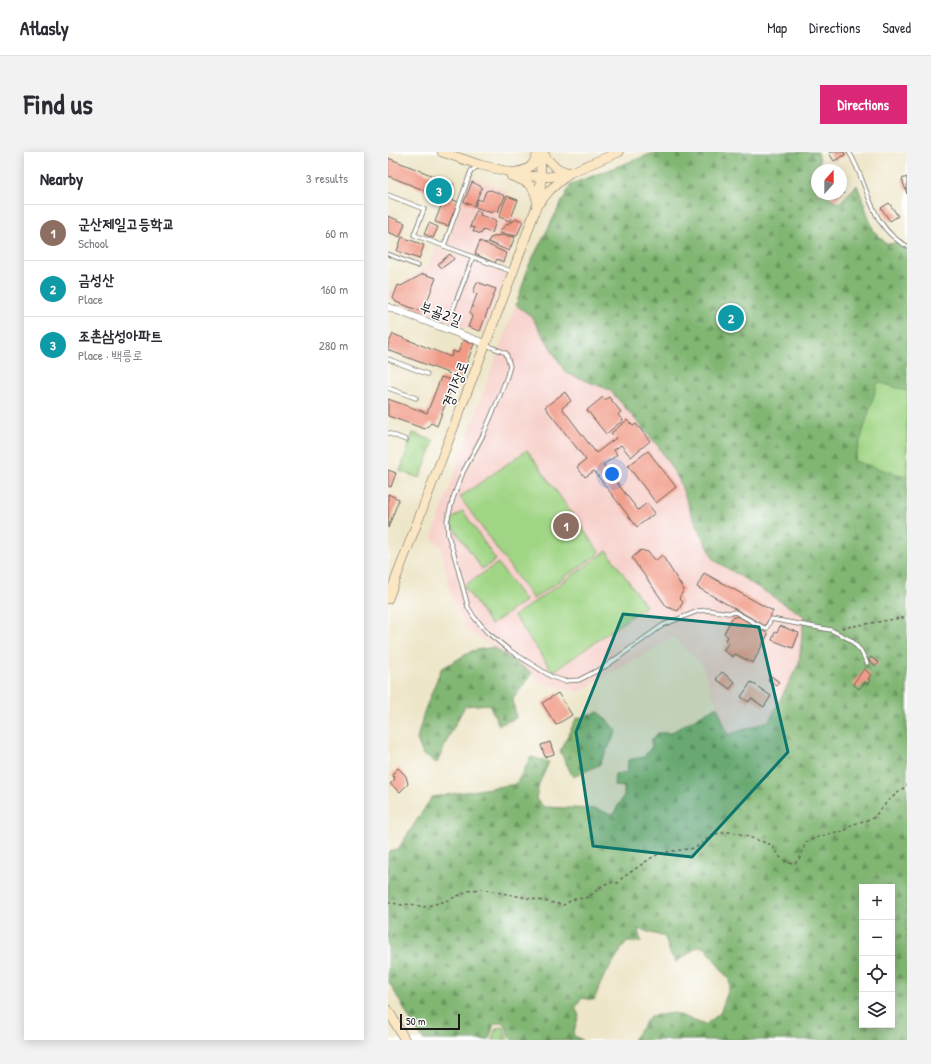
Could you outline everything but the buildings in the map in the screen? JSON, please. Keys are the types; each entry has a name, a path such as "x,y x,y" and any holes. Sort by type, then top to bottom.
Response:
{"street":[{"path":"442,152 528,183 536,194 537,205"},
{"path":"515,172 526,170 533,165 539,152"},
{"name":"경기장로","path":"388,599 514,272 537,205 540,193 541,176 539,152"},
{"path":"543,152 546,159 552,165 559,170 569,173"},
{"path":"480,165 528,176 549,176 569,173 619,152"},
{"path":"537,205 546,194 569,173"},
{"name":"부골2길","path":"388,306 486,344"},
{"path":"388,1010 405,1040"}],"lane":[{"path":"849,152 877,218 891,236 907,246"},
{"path":"444,246 471,171 480,165"},
{"path":"388,195 424,209 414,235 514,272"},
{"path":"388,254 418,266"},
{"path":"452,312 473,257"},
{"path":"486,344 506,353 510,366 493,413 453,498 447,521 448,535 468,607 474,618 488,633 509,650 552,677 564,681 579,680 606,666 663,625 698,611 708,610 728,613 735,612 766,629 772,619 830,630 851,640 861,651 867,664"},
{"path":"388,359 427,374"},
{"path":"388,388 416,398"},
{"path":"388,433 406,440"}],"path":[{"path":"830,630 873,624 907,617"},
{"path":"388,902 424,907 446,901 472,890 481,889 564,905 575,899 585,898 597,891 601,885 611,882 618,883 622,878 654,856 666,852 695,848 714,834 729,832 737,833 772,845 777,855 785,862 794,864 799,860 806,842 817,836 831,834 839,830 844,832 851,825 873,818 888,801 907,785"}],"highlighted area":[{"path":"623,614 759,627 788,752 692,857 593,846 576,732"}],"shaded area":[{"path":"471,177 507,191 497,219 506,222 514,217 526,221 517,238 497,233 489,236 486,241 511,252 504,266 447,244"},
{"path":"437,248 507,274 482,334 388,298 388,292 429,266"},
{"path":"516,305 531,316 566,373 610,390 658,446 679,480 692,515 714,560 804,616 799,663 769,721 728,735 702,665 674,637 579,692 542,683 531,673 466,629 450,592 441,548 432,537"}],"green space":[{"path":"656,152 818,152 820,164 811,164 811,200 834,200 839,203 842,200 847,200 847,195 857,185 873,229 886,244 898,243 907,250 907,1040 633,1040 650,1016 675,1013 705,1025 720,1013 730,986 729,980 706,948 699,946 676,962 670,953 665,937 638,929 641,942 626,942 603,978 594,1000 582,998 575,1008 579,1015 573,1035 582,1040 511,1040 503,1022 494,1024 489,1040 424,1040 414,1027 388,980 388,852 398,849 432,797 516,784 531,757 549,762 539,784 536,799 544,807 596,809 613,815 624,795 624,787 614,786 615,774 627,772 628,760 644,757 652,746 651,740 658,733 670,733 717,706 728,735 769,721 799,663 804,616 714,560 692,515 679,480 658,446 610,390 566,373 531,316 516,305 529,265 571,184"},
{"path":"878,382 907,391 907,477 854,461"},
{"path":"413,433 434,441 420,478 400,471"},
{"path":"527,450 600,553 533,599 460,497"},
{"path":"463,511 496,560 482,569 449,521"},
{"path":"607,551 646,606 553,672 514,616"},
{"path":"498,563 525,601 491,625 464,586"},
{"path":"493,647 532,673 513,699 516,718 499,725 489,704 465,706 437,763 423,755 417,739 424,712 441,669 472,651"},
{"path":"599,712 617,731 599,765 573,777 560,751 576,719"},
{"path":"503,1027 508,1040 492,1040 496,1028"}],"place":[{"name":"조촌삼성아파트","path":"439,191"},
{"name":"금성산","path":"731,318"},
{"name":"군산제일고등학교","path":"566,526"}]}
